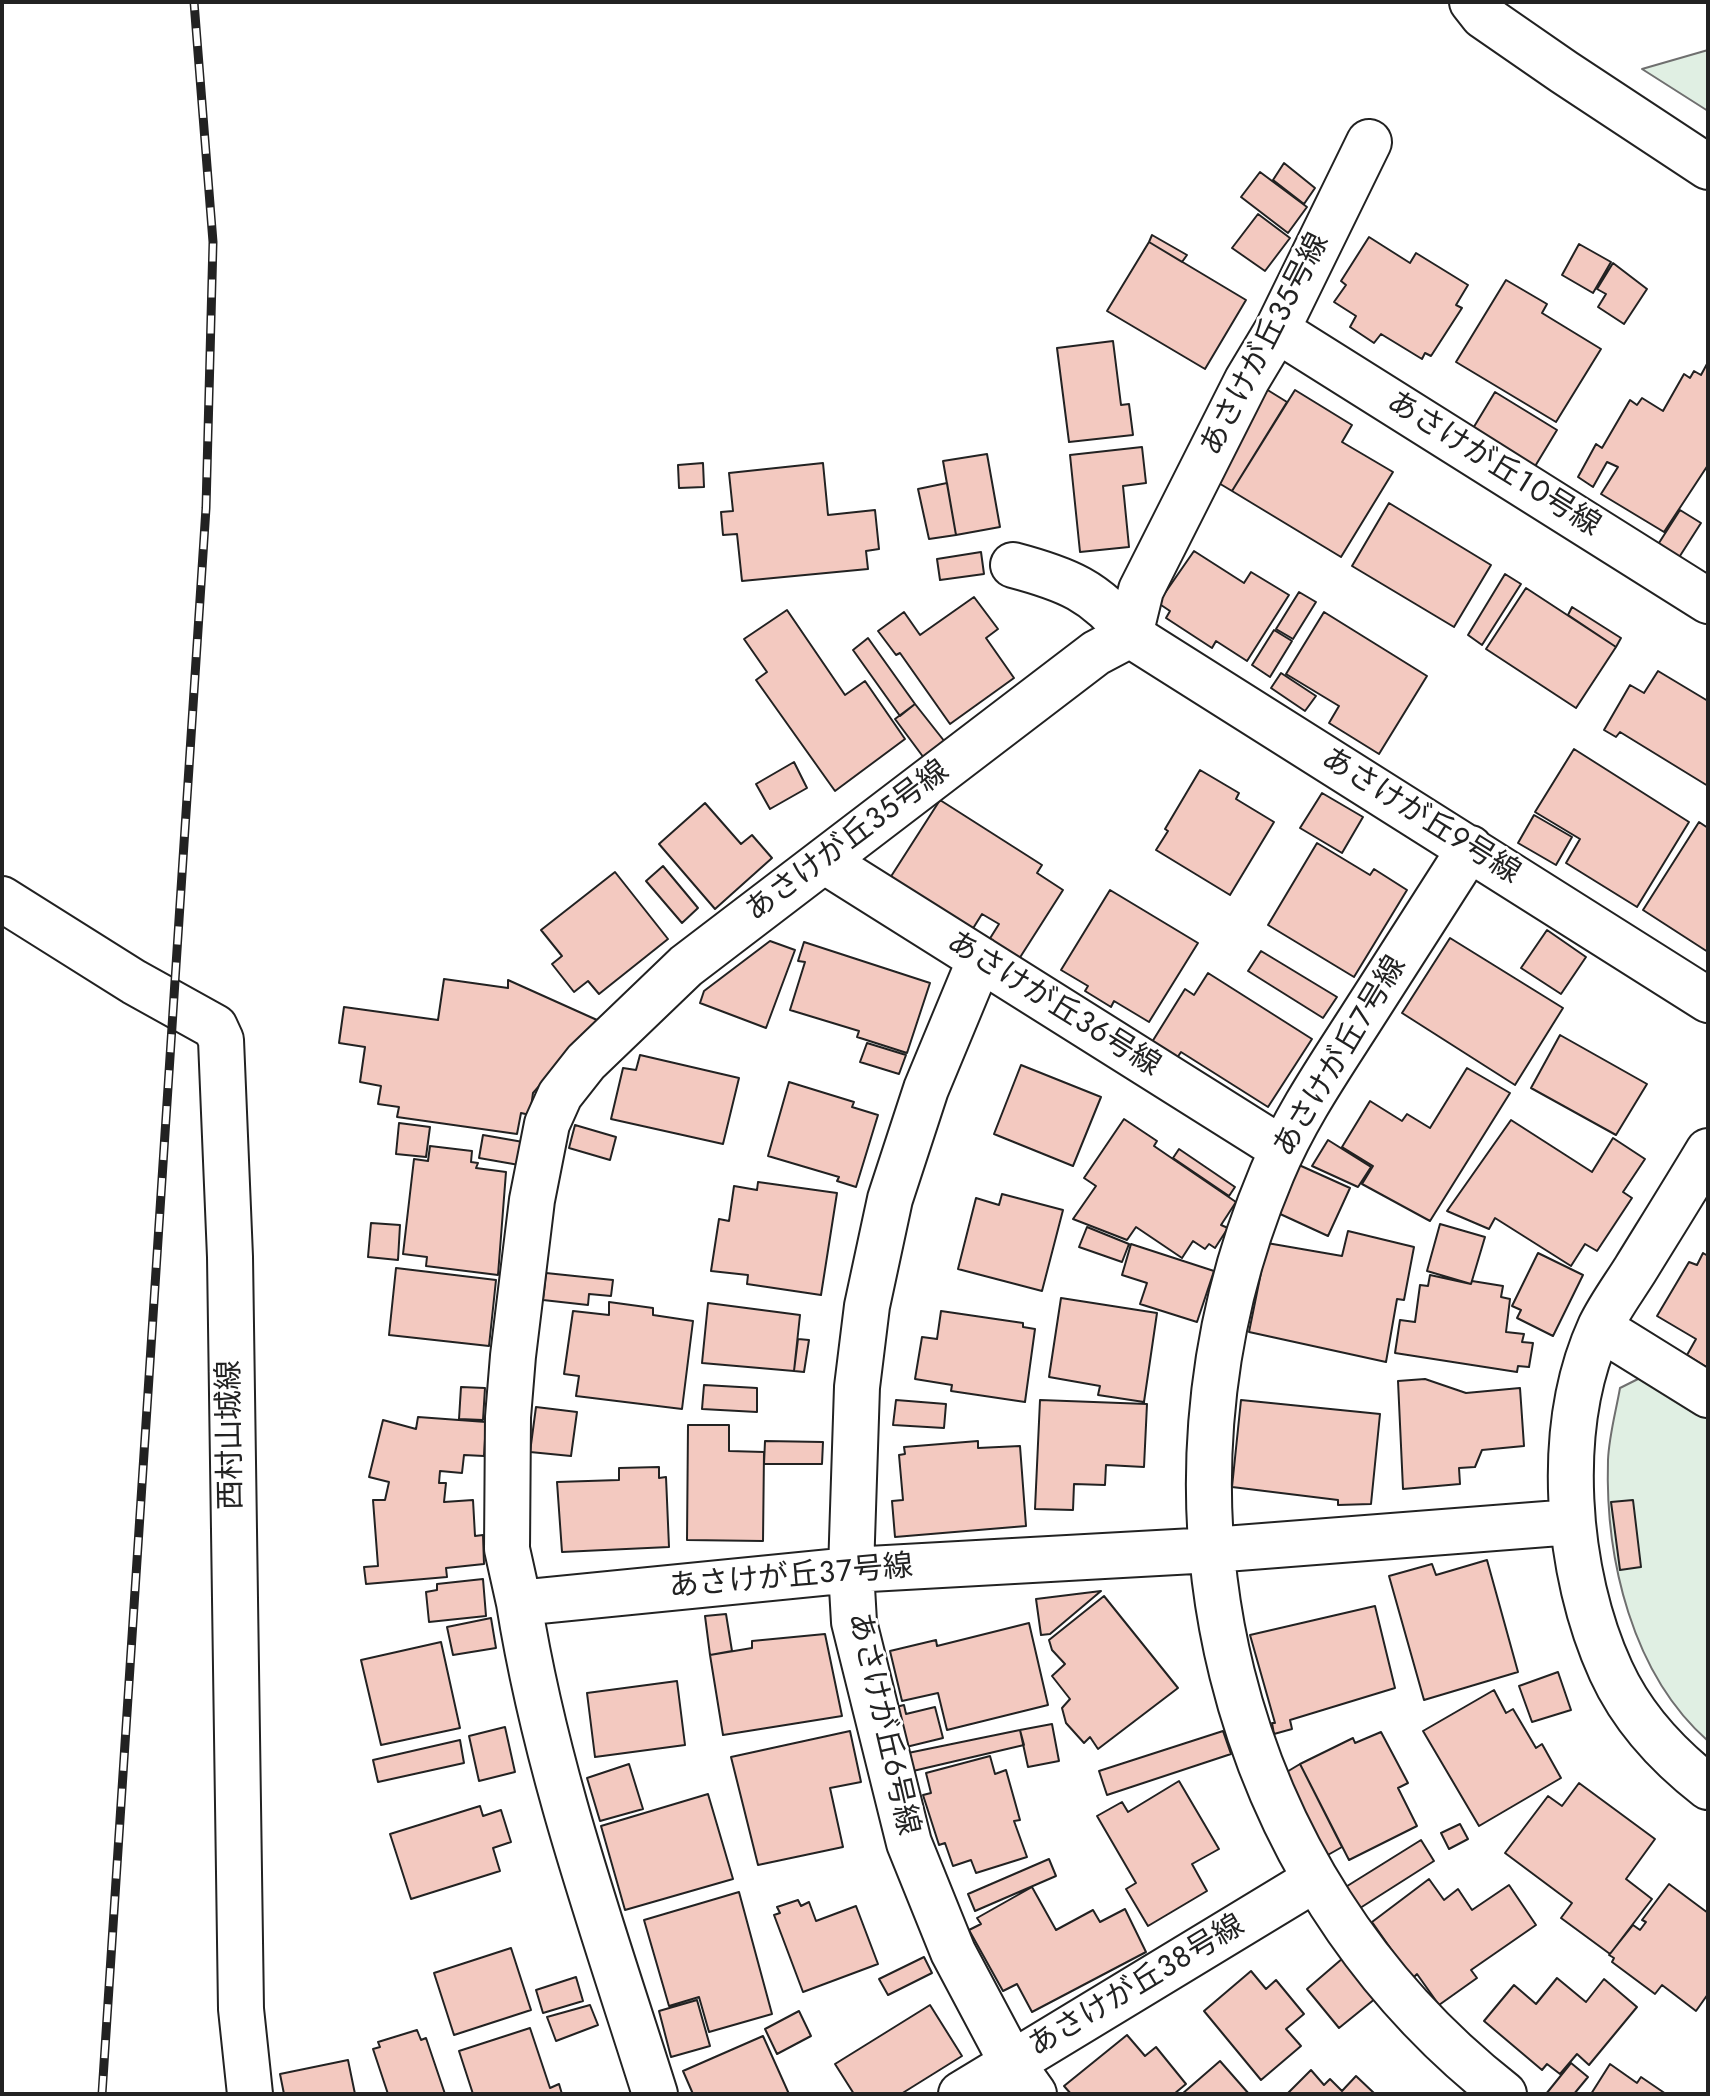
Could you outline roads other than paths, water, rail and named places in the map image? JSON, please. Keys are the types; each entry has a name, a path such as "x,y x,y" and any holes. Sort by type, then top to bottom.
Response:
{"street":[{"path":"1472,2 1483,16 1708,167"},
{"name":"あさけが丘３５号線","path":"519,1603 507,1549 508,1417 532,1200 547,1124 569,1084 626,1022 686,966 1096,653 1130,635 1141,590 1247,380 1277,330 1369,142"},
{"name":"あさけが丘１０号線","path":"1277,330 1708,601"},
{"name":"あさけが丘９号線","path":"1013,565 1063,578 1112,611 1130,635 1708,1000"},
{"name":"あさけが丘７号線","path":"1470,848 1297,1118 1282,1149 1249,1237 1216,1363 1209,1498 1214,1591 1243,1721 1280,1813 1314,1880 1395,1993 1459,2057 1504,2094"},
{"name":"あさけが丘３６号線","path":"824,861 1282,1149"},
{"name":"西村山城線","path":"2,899 134,982 215,1027 221,1040 230,1257 241,2009 250,2094"},
{"name":"あさけが丘６号線","path":"980,959 926,1089 890,1199 867,1306 857,1387 851,1570 854,1622 909,1843 953,1952 1023,2078"},
{"path":"1708,1151 1600,1328 1578,1406 1572,1459 1572,1522 1579,1570 1611,1672 1661,1745 1708,1787"},
{"path":"1600,1328 1708,1395"},
{"name":"あさけが丘３７号線","path":"519,1603 851,1570 1212,1550 1572,1522"},
{"path":"519,1603 532,1682 562,1802 655,2094"},
{"name":"あさけが丘３８号線","path":"961,2094 1023,2078 1314,1880"}],"railway":[{"path":"102,2094 206,508 213,242 194,2"}]}
